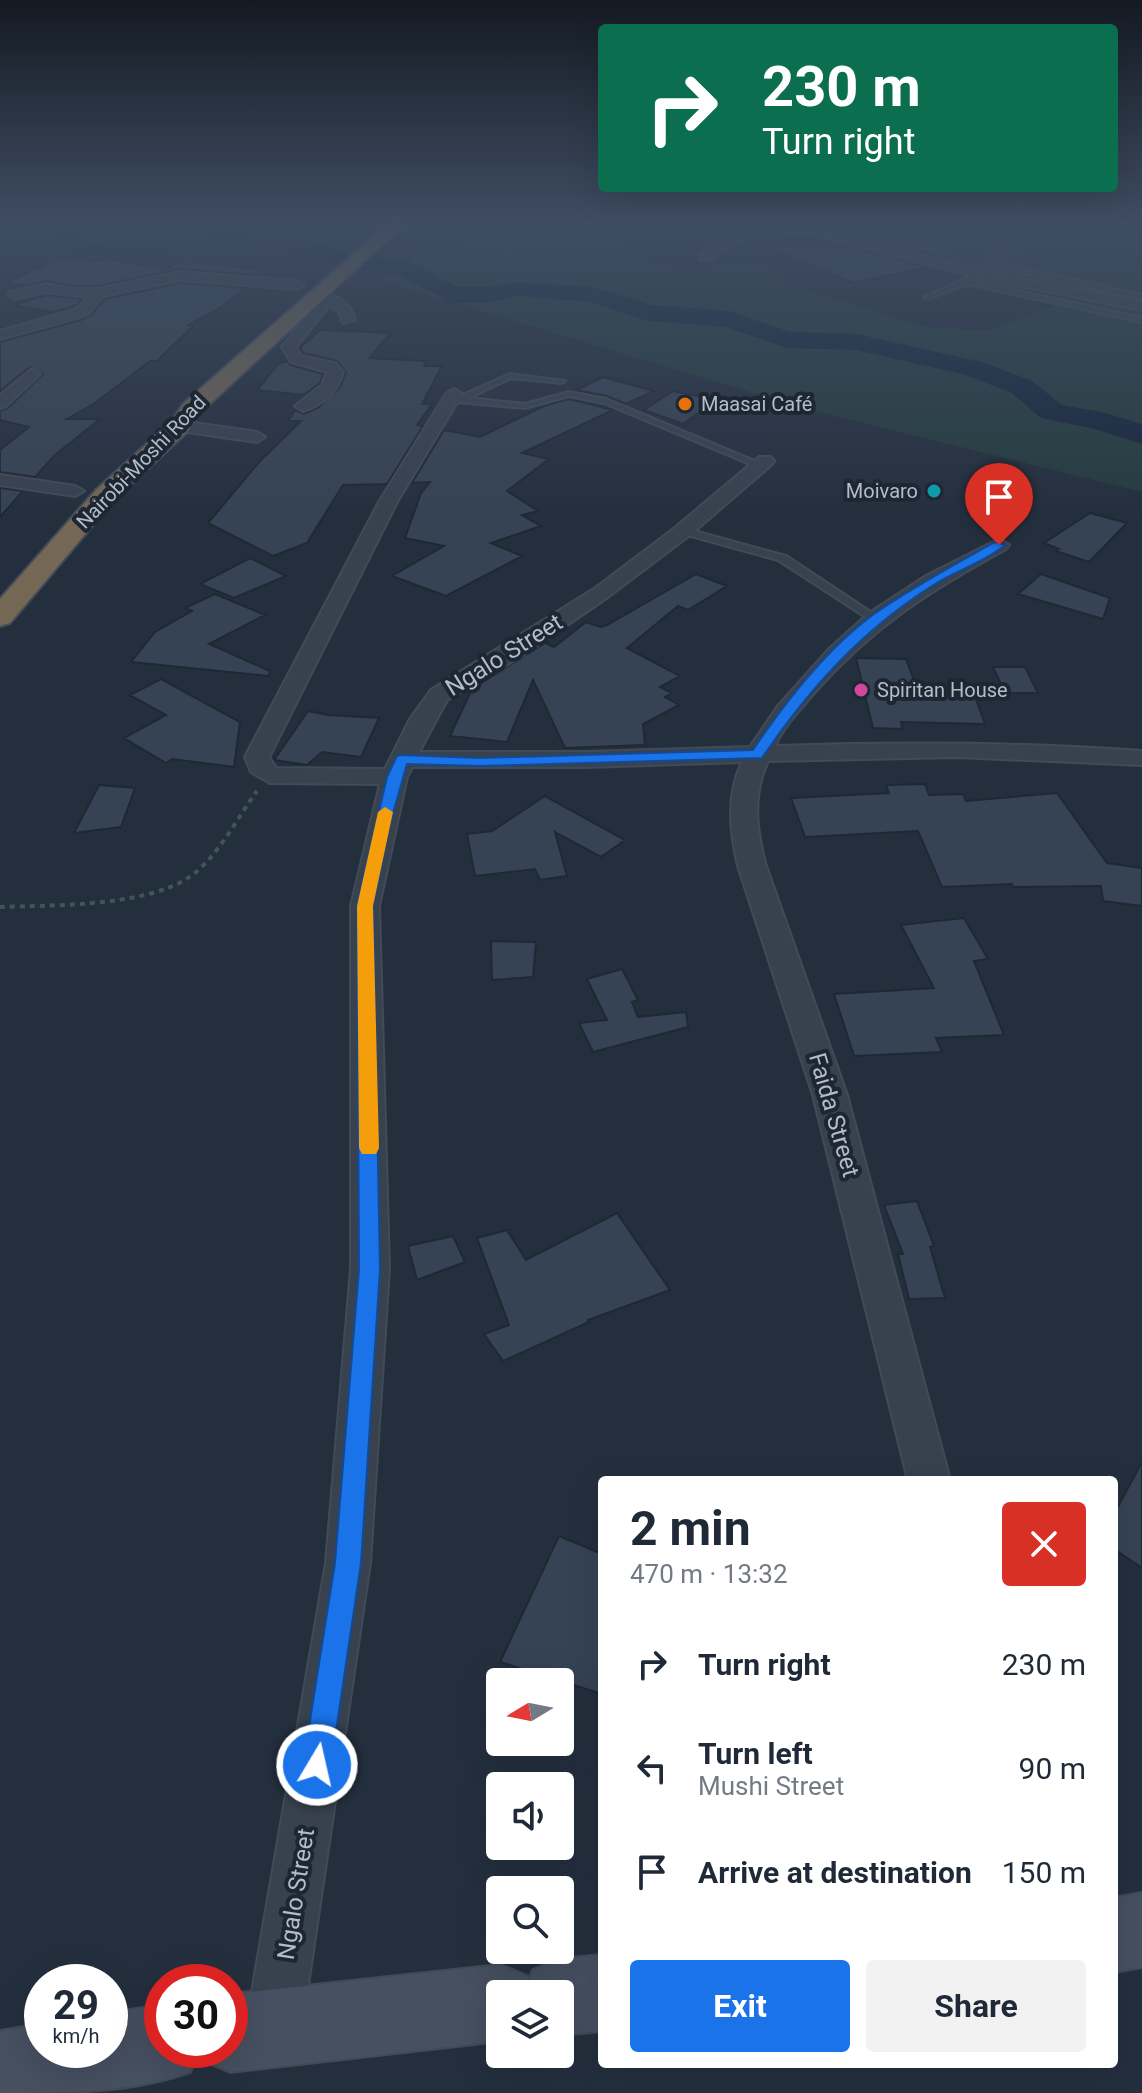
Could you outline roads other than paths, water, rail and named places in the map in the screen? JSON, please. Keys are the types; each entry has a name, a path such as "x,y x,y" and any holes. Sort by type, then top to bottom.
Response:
{"highway":[{"name":"Nairobi-Moshi Road","path":"172,396 273,320"},
{"name":"Nairobi-Moshi Road","path":"0,617 105,495 180,426 191,409 281,320"},
{"name":"Nairobi-Moshi Road","path":"53,514 96,470"}],"street":[{"path":"0,335 58,320"},
{"path":"303,406 318,399 335,379 335,372 330,366 296,359 289,347 311,320"},
{"path":"0,403 32,374"},
{"path":"453,397 388,502 311,657 265,739 257,757 260,767 270,775 480,762 985,749 1142,758"},
{"path":"180,426 257,437"},
{"name":"Ngalo Street","path":"252,2029 348,1563 370,1269 365,906 398,768 422,719 439,695 601,593 683,531 762,463"},
{"path":"0,480 75,491"},
{"name":"Faida Street","path":"928,1476 834,1109 760,892 743,831 746,780 757,755 786,711 837,654 876,619 933,580 999,545"},
{"path":"1118,1934 1142,1930"},
{"path":"574,1996 598,1993"},
{"path":"252,2029 486,2004"},
{"path":"0,2070 144,2047"}],"lane":[{"path":"453,397 510,376 561,381"},
{"path":"453,397 525,406 569,394 606,401 762,463"},
{"path":"683,531 782,558 876,619"}],"waterway":[{"path":"732,320 787,340 857,342 975,369 1022,387 1052,412 1102,421 1142,435"}],"place":[{"name":"Maasai Café","path":"685,404"},
{"name":"Moivaro","path":"934,491"},
{"name":"Spiritan House","path":"861,690"}]}
